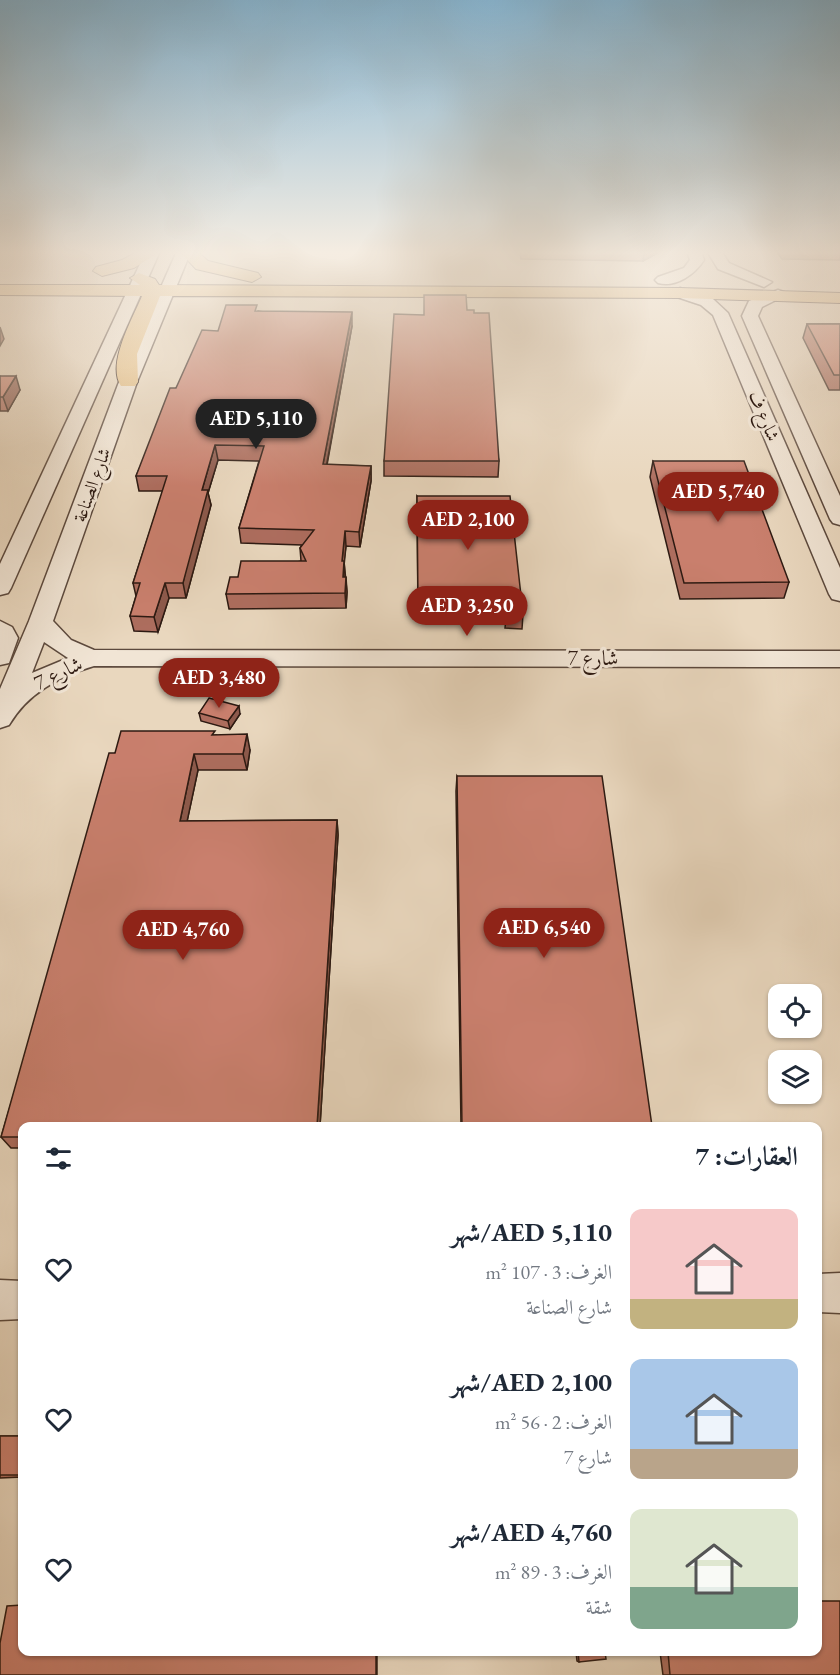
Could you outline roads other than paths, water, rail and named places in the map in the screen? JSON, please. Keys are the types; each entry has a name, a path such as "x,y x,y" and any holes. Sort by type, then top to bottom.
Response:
{"main road":[{"path":"128,382 128,354 137,329"}],"street":[{"name":"شارع الصناعة","path":"0,588 118,329"},
{"name":"شارع الصناعة","path":"0,718 41,621 128,382 152,329"},
{"name":"شارع ف","path":"727,329 840,594"},
{"name":"شارع ف","path":"756,329 840,519"},
{"name":"شارع 7","path":"41,621 46,631 60,643 93,658"},
{"path":"0,629 5,633 7,639 0,657"},
{"name":"شارع 7","path":"0,718 12,701 28,686 48,674 93,658 840,659"},
{"path":"822,1293 840,1293"},
{"path":"0,1300 18,1300"}]}
